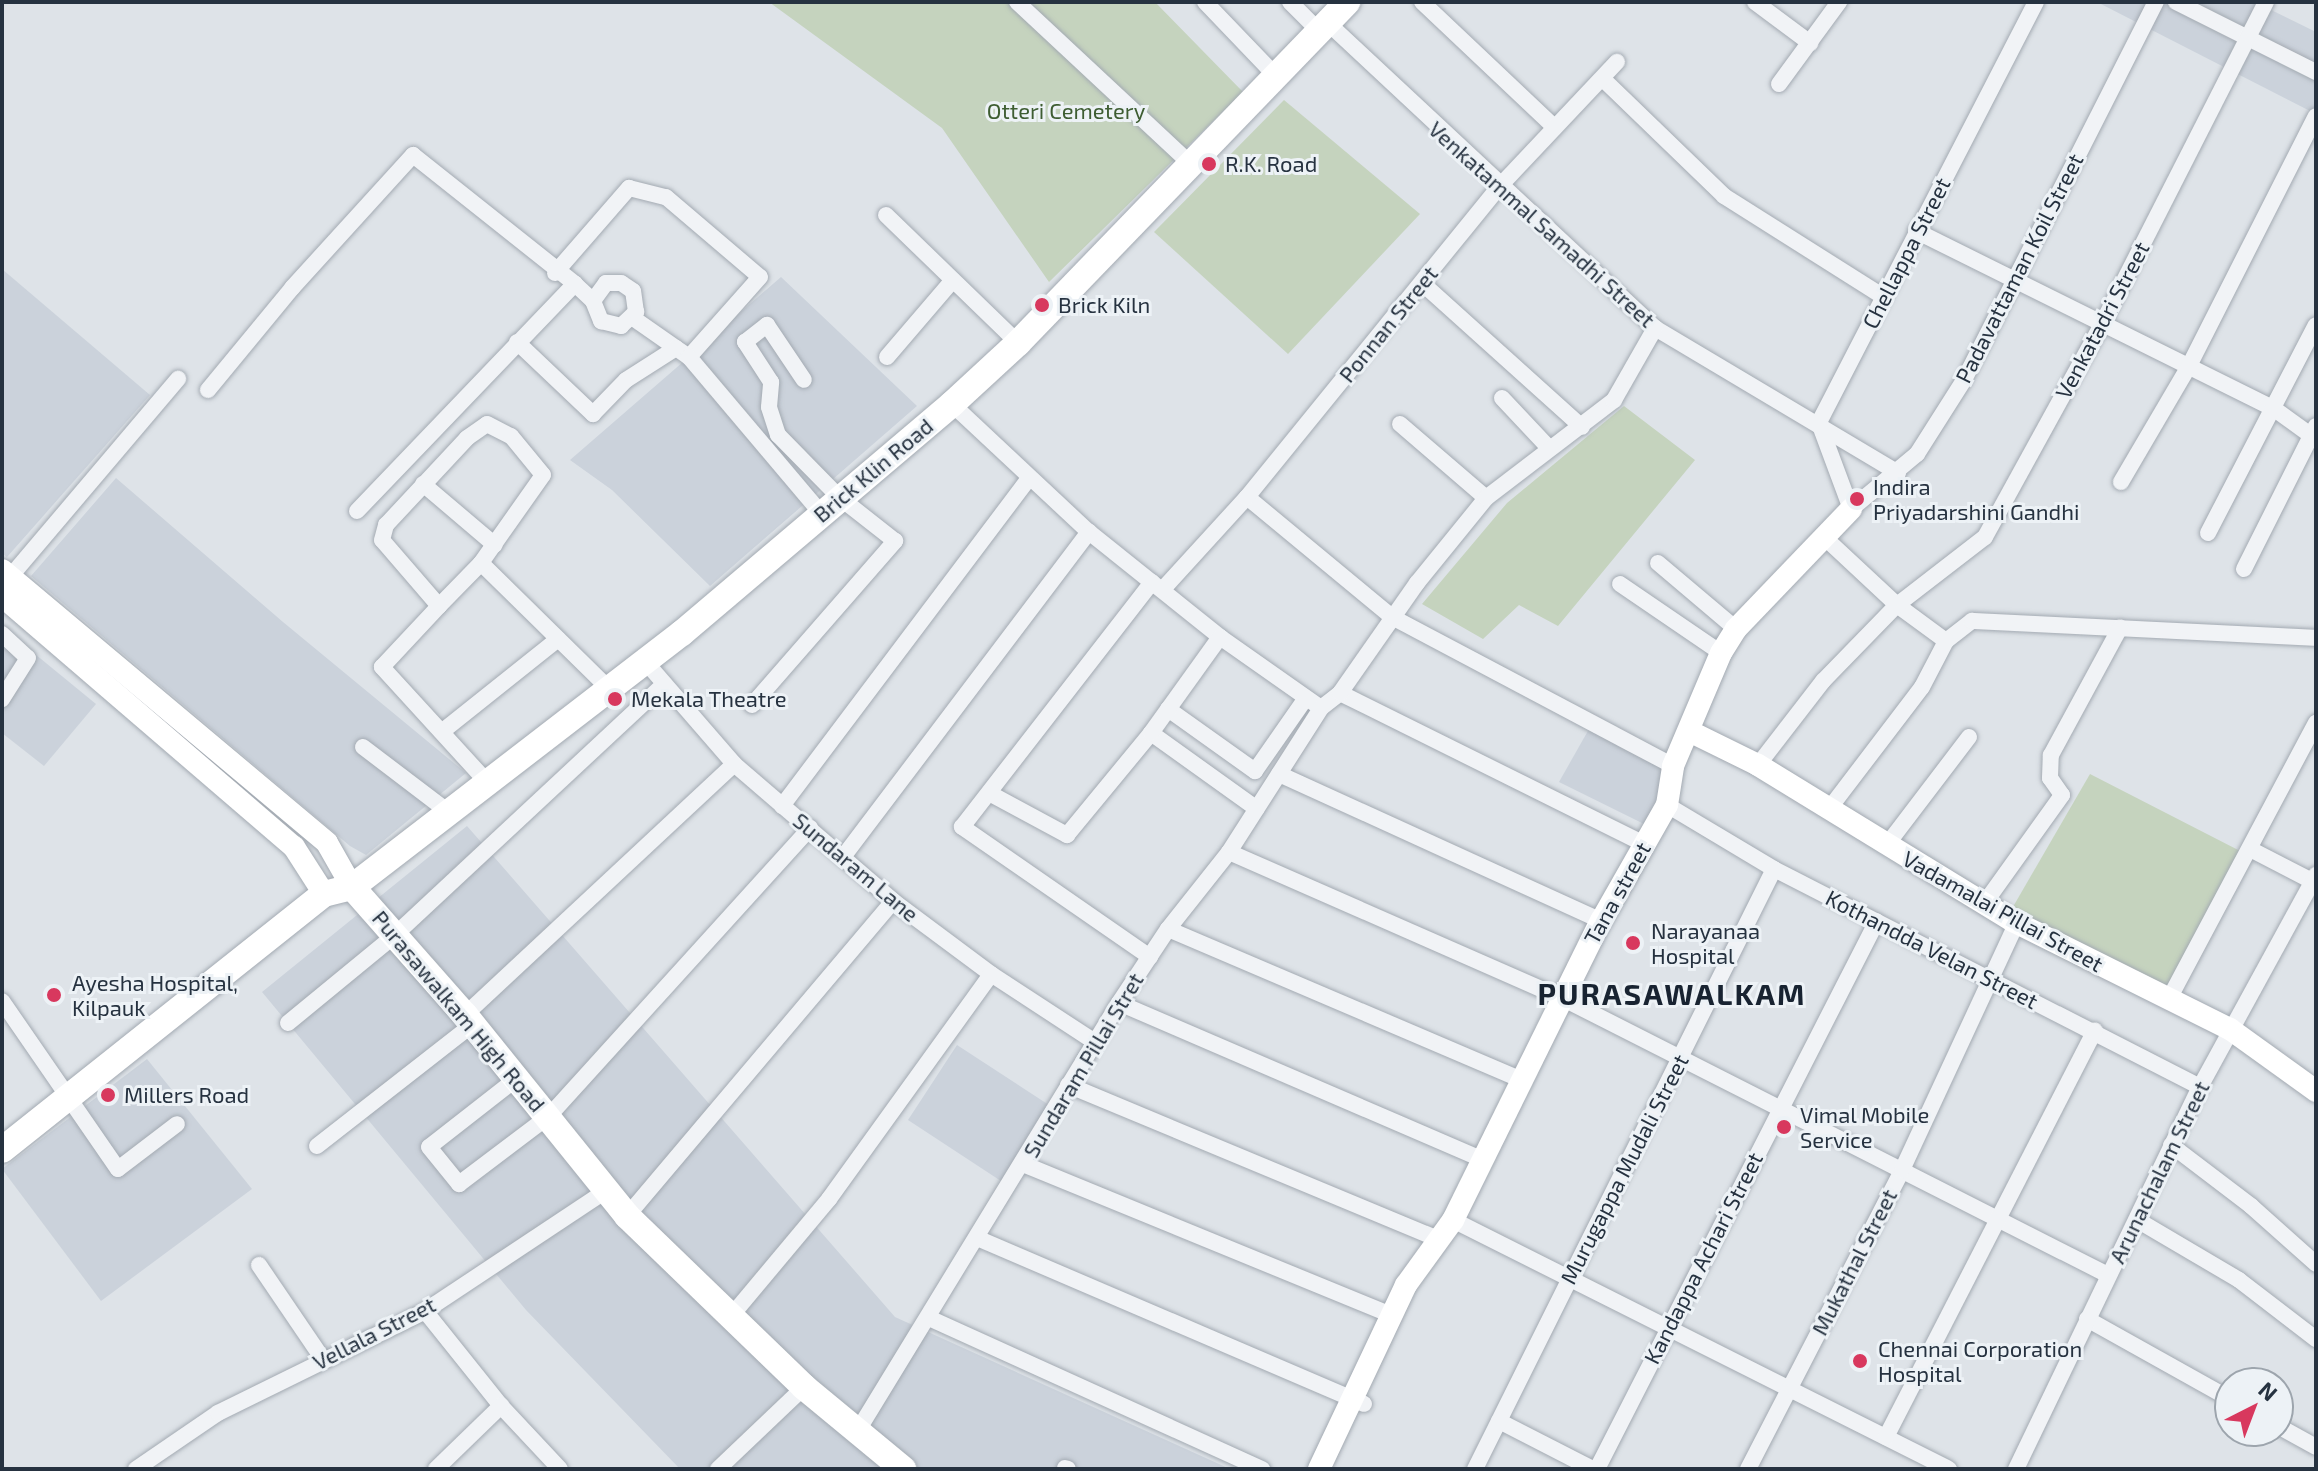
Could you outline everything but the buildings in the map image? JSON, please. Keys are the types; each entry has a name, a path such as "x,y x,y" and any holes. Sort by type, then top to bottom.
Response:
{"main road":[{"name":"Brick Klin Road","path":"352,887 609,689 952,404 1018,343 1347,2"},
{"path":"2,1150 69,1100 324,894 352,887"},
{"name":"Purasawalkam High Road","path":"352,887 469,1020 627,1216 804,1387 903,1469"}],"street":[{"path":"1017,2 1192,165"},
{"path":"1205,2 1276,76"},
{"name":"Venkatammal Samadhi Street","path":"1290,2 1325,28 1655,328 1819,423 1898,473"},
{"path":"1422,2 1554,127"},
{"path":"1755,2 1810,43"},
{"path":"1779,84 1839,2"},
{"name":"Chellappa Street","path":"1819,423 2036,2"},
{"name":"Padavattaman Koil Street","path":"1851,509 1898,473 1964,380 2156,2"},
{"path":"2176,2 2316,72"},
{"name":"Venkatadri Street","path":"1758,765 1823,681 1897,605 1985,537 2102,324 2266,2"},
{"name":"Ponnan Street","path":"1150,957 962,827 1158,586 1247,497 1499,187 1554,127 1604,80 1617,62"},
{"path":"1604,80 1724,196 1884,297"},
{"path":"2121,482 2189,366 2316,116"},
{"path":"208,390 413,155 495,217 555,273 575,284 593,301 596,315 607,325 621,326 633,318 636,297 621,283 606,283 593,301"},
{"path":"517,342 593,414 626,380 683,353 760,277 666,197 629,188 555,273"},
{"path":"886,215 1018,343"},
{"path":"1916,231 2015,284 2273,408 2314,434 2244,569"},
{"path":"887,357 953,280"},
{"path":"1422,283 1582,427"},
{"path":"357,511 575,284"},
{"path":"633,318 683,353 830,505 895,541 752,705"},
{"path":"804,380 767,325 745,342 771,382 769,407 778,435 830,505"},
{"path":"2208,533 2316,325"},
{"name":"Sundaram Pillai Stret","path":"857,1432 1119,1003 1168,929 1229,852 1321,708 1340,693 1392,617 1486,498 1614,400 1655,328"},
{"path":"178,379 5,581 294,847 324,894"},
{"path":"1502,398 1549,448"},
{"path":"952,404 1089,532 1220,637 1321,708"},
{"path":"1819,423 1851,509"},
{"path":"439,606 382,540 386,525 423,484 487,424 511,436 543,475 481,563 382,667 444,730 487,782"},
{"path":"1400,424 1486,498"},
{"path":"782,806 1029,478"},
{"path":"423,484 495,545"},
{"path":"1247,497 1392,617 1673,766"},
{"name":"Tana street","path":"1319,1469 1357,1401 1392,1315 1435,1238 1453,1220 1601,921 1667,805 1673,766 1721,653 1736,629 1851,509"},
{"path":"843,857 1089,532"},
{"path":"1824,537 1897,605 1946,641"},
{"path":"481,563 609,689"},
{"path":"1658,563 1736,629"},
{"name":"Purasawalkam High Road","path":"5,581 327,843 352,887"},
{"path":"1620,584 1721,653"},
{"path":"1829,809 1922,687 1946,641 1972,621 2316,638"},
{"path":"1984,904 2062,795 2050,778 2051,755 2120,628"},
{"path":"2,634 28,658 2,699"},
{"path":"989,793 1067,835 1151,733 1220,637"},
{"path":"444,730 558,639"},
{"name":"Sundaram Lane","path":"644,660 734,764 893,901 991,974 1095,1042"},
{"path":"288,1023 395,935 664,684"},
{"path":"1340,693 1644,844"},
{"path":"1168,709 1255,771 1306,698"},
{"path":"2169,999 2316,723"},
{"name":"Vadamalai Pillai Street","path":"1689,731 1758,765 1984,904 2230,1029 2316,1091"},
{"path":"1151,733 1257,809"},
{"path":"1886,846 1969,737"},
{"path":"363,747 447,811"},
{"path":"317,1146 469,1020 734,764"},
{"path":"1279,774 1601,921"},
{"name":"Kothandda Velan Street","path":"1667,805 1774,869 2200,1087"},
{"path":"516,1079 429,1147 459,1184 549,1116 810,828"},
{"name":"Arunachalam Street","path":"2016,1469 2108,1275 2139,1221 2200,1087 2314,878 2250,849"},
{"path":"1229,852 1562,998 2108,1275"},
{"name":"Murugappa Mudali Street","path":"1475,1469 1774,869"},
{"path":"627,1216 893,901"},
{"name":"Kandappa Achari Street","path":"1595,1469 1877,921"},
{"name":"Mukathal Street","path":"1748,1469 1902,1170 2017,922"},
{"path":"1168,929 1522,1080"},
{"path":"732,1315 829,1199 991,974"},
{"path":"2,1001 118,1169 177,1124"},
{"path":"1119,1003 1482,1159"},
{"path":"1886,1437 1996,1216 2095,1031"},
{"path":"1068,1085 1435,1238"},
{"path":"2171,1145 2251,1206 2316,1264"},
{"path":"1023,1164 1392,1315"},
{"name":"Vellala Street","path":"136,1469 155,1464 218,1413 425,1311 607,1190"},
{"path":"1453,1220 1949,1469"},
{"path":"2139,1221 2239,1280 2316,1339"},
{"path":"977,1238 1357,1401"},
{"path":"259,1265 323,1359"},
{"path":"1335,1469 1357,1401 1413,1298 1416,1273"},
{"path":"425,1311 501,1406 560,1469"},
{"path":"929,1318 1262,1469"},
{"path":"2087,1319 2214,1390"},
{"path":"718,1469 804,1387"},
{"path":"436,1469 501,1406"},
{"path":"1499,1421 1595,1469"},
{"path":"2294,1435 2316,1447"}],"shaded area":[{"path":"2097,2 2255,2 2316,32 2316,114"},
{"path":"2,269 150,395 7,557 2,553"},
{"path":"781,277 917,406 710,586 612,490 570,460"},
{"path":"116,478 283,622 466,773 366,855 350,846 31,576"},
{"path":"2,627 96,704 44,766 2,733"},
{"path":"1589,729 1672,771 1644,824 1559,782"},
{"path":"467,826 895,1317 1230,1469 920,1469 898,1455 885,1469 680,1469 526,1310 262,992"},
{"path":"957,1045 1052,1107 1004,1183 908,1120"},
{"path":"147,1059 252,1189 101,1301 2,1169"}],"green space":[{"name":"Otteri Cemetery","path":"769,2 1155,2 1243,92 1049,282 942,128"},
{"path":"1284,100 1420,214 1288,354 1154,232"},
{"path":"1624,406 1695,460 1558,626 1519,605 1483,639 1422,604 1507,503"},
{"path":"2090,774 2244,853 2167,995 2010,912"}],"place":[{"name":"R.K. Road","path":"1209,164"},
{"name":"Brick Kiln","path":"1042,305"},
{"name":"Indira Priyadarshini Gandhi","path":"1857,499"},
{"name":"Mekala Theatre","path":"615,699"},
{"name":"Narayanaa Hospital","path":"1633,943"},
{"name":"Ayesha Hospital, Kilpauk","path":"54,995"},
{"name":"Millers Road","path":"108,1095"},
{"name":"Vimal Mobile Service","path":"1784,1127"},
{"name":"Chennai Corporation Hospital","path":"1860,1361"}],"district":[{"name":"PURASAWALKAM","path":"1672,993"}]}
